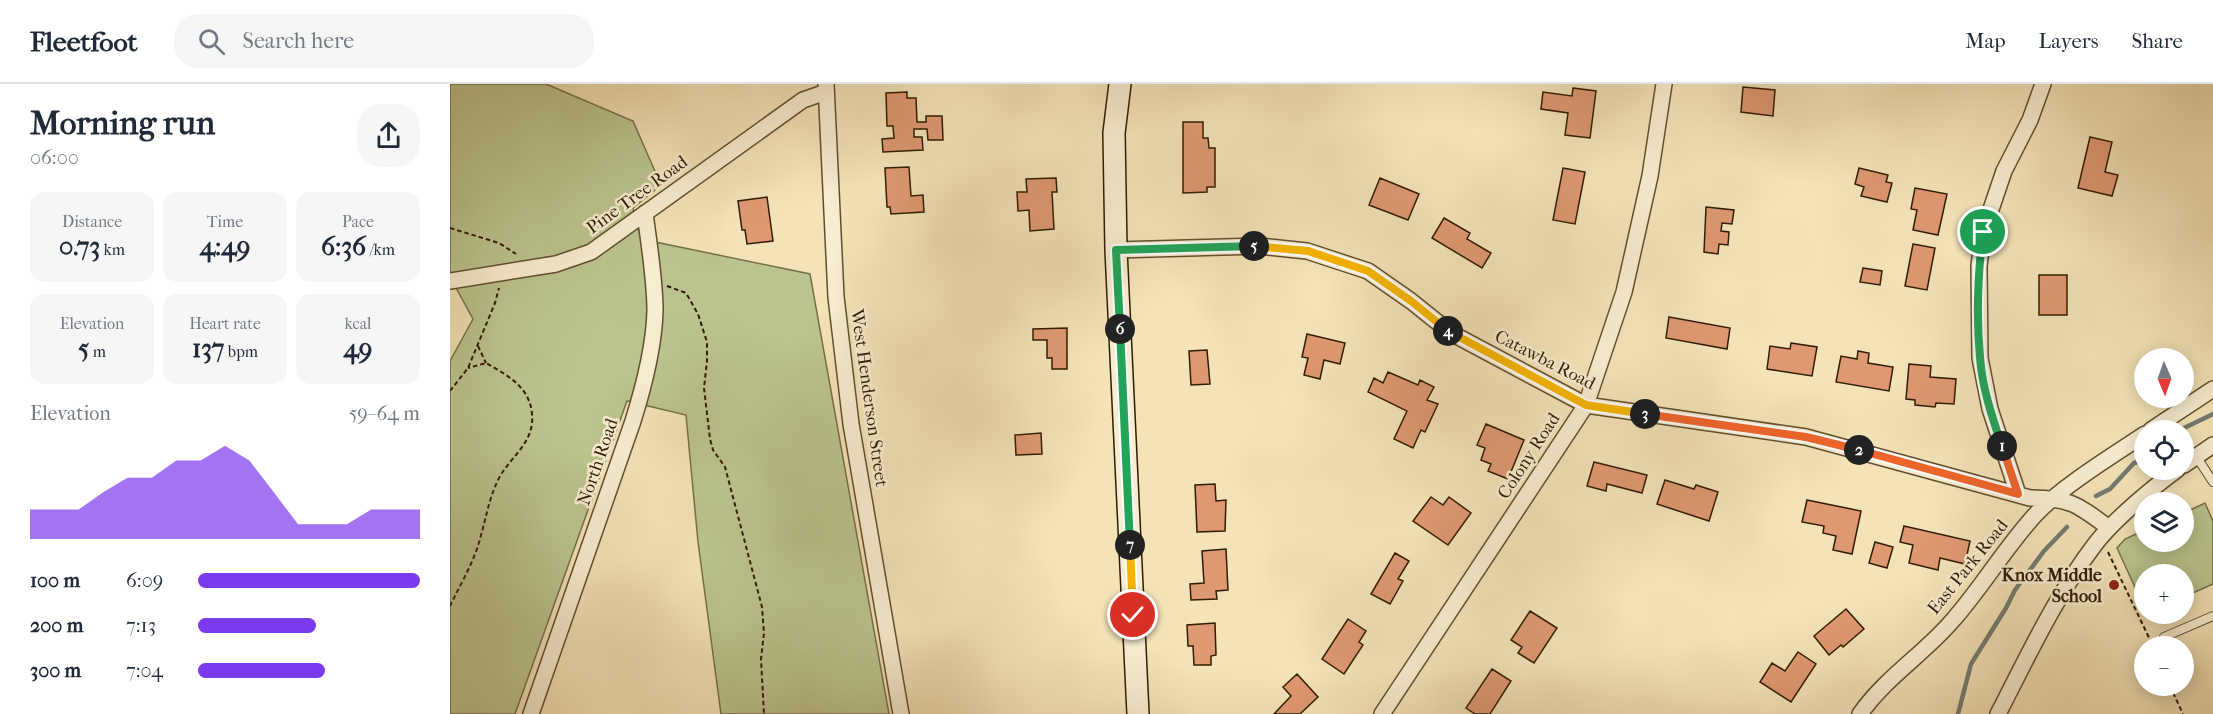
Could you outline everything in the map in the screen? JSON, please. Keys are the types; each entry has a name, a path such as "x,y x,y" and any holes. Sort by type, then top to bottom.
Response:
{"street":[{"path":"1120,84 1114,133 1116,250 1138,714"},
{"name":"Colony Road","path":"1382,714 1586,405 1624,292 1650,176 1664,84"},
{"path":"2018,494 1990,410 1980,358 1979,266 1983,232 2004,171 2030,120 2043,84"},
{"name":"Pine Tree Road","path":"450,281 556,264 582,256 601,245 803,100 826,88"},
{"name":"West Henderson Street","path":"826,88 836,297 851,424 901,714"},
{"name":"North Road","path":"531,714 638,406 652,341 655,312 645,213"},
{"name":"Catawba Road","path":"1116,250 1259,246 1308,251 1368,271 1451,333 1586,405 1806,437 2030,498 2055,498 2076,504 2109,528"},
{"path":"2166,420 2213,389"},
{"name":"East Park Road","path":"1860,714 1883,685 1913,661 1952,621 2035,514 2134,442"},
{"path":"2194,458 2213,445"},
{"path":"1998,714 2041,629 2077,570 2109,528 2165,480"}],"lane":[{"path":"2194,465 2213,482"},
{"path":"2166,636 2213,616"}],"path":[{"path":"450,228 483,237 513,250 524,269"},
{"path":"450,392 468,368 478,345 499,292 500,273"},
{"path":"653,283 686,293 698,314 707,342 704,388 710,439 713,450 725,467 762,607 764,633 761,659 764,714"},
{"path":"450,606 480,541 488,504 500,478 510,461 524,446 531,432 532,414 527,397 516,380 486,363 478,345"},
{"path":"468,368 486,363"},
{"path":"2108,552 2148,636"},
{"path":"2175,696 2183,714"}],"green space":[{"path":"450,84 546,84 633,121 661,185 633,208 641,239 810,274 889,714 721,714 698,542 686,415 627,401 515,714 450,714 450,361 473,319 450,277"},
{"path":"2205,503 2213,521 2213,584 2194,593 2194,564 2134,564 2134,585 2117,548 2125,539 2134,535 2134,552 2194,552 2194,508"}],"building":[{"path":"1743,87 1775,90 1773,116 1741,112"},
{"path":"1573,88 1596,91 1590,138 1565,135 1568,113 1541,109 1543,92 1572,96"},
{"path":"907,92 907,98 916,98 917,122 926,122 926,116 942,116 943,140 928,140 927,129 914,129 914,137 922,137 923,150 883,152 882,139 894,138 893,126 887,126 886,93"},
{"path":"1183,122 1203,122 1203,138 1208,138 1209,148 1215,148 1215,187 1207,187 1207,192 1183,193"},
{"path":"2090,137 2112,142 2105,172 2118,175 2112,196 2078,188"},
{"path":"909,167 911,196 923,195 924,212 891,214 890,207 887,207 885,168"},
{"path":"1563,168 1585,172 1575,224 1553,220"},
{"path":"1859,168 1888,175 1886,182 1892,183 1887,202 1861,196 1864,187 1855,184"},
{"path":"1056,178 1057,192 1052,192 1054,229 1030,231 1029,210 1018,211 1017,192 1027,192 1026,179"},
{"path":"1380,178 1419,194 1408,220 1369,205"},
{"path":"1915,188 1947,194 1938,235 1913,230 1917,210 1911,209"},
{"path":"767,197 773,241 747,244 745,230 742,230 738,201"},
{"path":"1706,207 1734,210 1732,224 1722,223 1721,231 1729,232 1728,245 1719,244 1718,254 1704,252"},
{"path":"1444,218 1470,233 1467,239 1491,253 1482,268 1432,238"},
{"path":"1913,244 1935,248 1927,290 1905,286"},
{"path":"1863,268 1882,271 1880,285 1860,282"},
{"path":"2039,275 2067,275 2067,315 2039,315"},
{"path":"1669,317 1730,328 1727,349 1666,338"},
{"path":"1067,328 1067,369 1052,369 1052,358 1047,358 1047,340 1033,340 1033,329"},
{"path":"1307,334 1345,343 1340,364 1324,360 1320,379 1304,375 1308,358 1302,357"},
{"path":"1791,343 1817,347 1812,376 1767,369 1770,346 1790,349"},
{"path":"1207,350 1210,384 1191,385 1189,351"},
{"path":"1858,351 1869,353 1868,363 1893,367 1889,391 1836,382 1841,356 1857,359"},
{"path":"1909,364 1931,366 1930,377 1956,379 1954,404 1936,403 1935,407 1915,405 1915,400 1906,399"},
{"path":"1388,372 1418,385 1420,380 1434,387 1427,400 1438,404 1425,432 1421,430 1413,448 1394,439 1407,411 1368,392 1374,378 1383,383"},
{"path":"1486,424 1524,440 1508,479 1488,471 1491,464 1481,460 1485,448 1477,445"},
{"path":"1041,433 1042,454 1016,455 1015,435"},
{"path":"1594,462 1647,475 1642,493 1607,484 1606,491 1587,486"},
{"path":"1665,480 1694,489 1696,485 1718,492 1709,521 1657,504"},
{"path":"1215,484 1216,501 1226,500 1225,531 1197,532 1195,485"},
{"path":"1431,497 1443,505 1449,497 1471,513 1448,545 1413,521"},
{"path":"1807,500 1861,511 1852,554 1833,550 1836,536 1823,533 1824,526 1802,522"},
{"path":"1904,526 1970,541 1965,564 1940,558 1938,570 1909,563 1913,545 1900,542"},
{"path":"1875,542 1893,547 1887,568 1869,563"},
{"path":"1226,549 1228,590 1216,591 1217,599 1191,600 1190,584 1204,583 1202,551"},
{"path":"1395,553 1409,561 1398,579 1403,581 1390,604 1371,594"},
{"path":"1846,609 1864,629 1843,647 1841,645 1829,655 1814,636"},
{"path":"1530,611 1557,628 1534,663 1518,653 1522,647 1511,640"},
{"path":"1348,619 1366,631 1359,642 1363,645 1344,674 1322,659"},
{"path":"1215,623 1216,655 1211,656 1211,665 1194,665 1193,646 1188,646 1187,625"},
{"path":"1798,652 1816,664 1791,702 1760,682 1772,663 1785,671"},
{"path":"1492,669 1511,681 1490,714 1475,714 1466,708"},
{"path":"1297,674 1318,697 1300,714 1274,714 1291,696 1283,687"}],"waterway":[{"path":"2194,423 2213,414"},
{"path":"2096,496 2110,489 2134,463"},
{"path":"1958,714 1971,664 2015,590 2044,551 2067,527"}],"place":[{"name":"Knox Middle School","path":"2114,585"}],"route":[{"path":"1133,615 1116,250 1259,246 1308,251 1368,271 1451,333 1586,405 1806,437 2018,494 1990,410 1980,358 1979,266 1983,232"}]}
